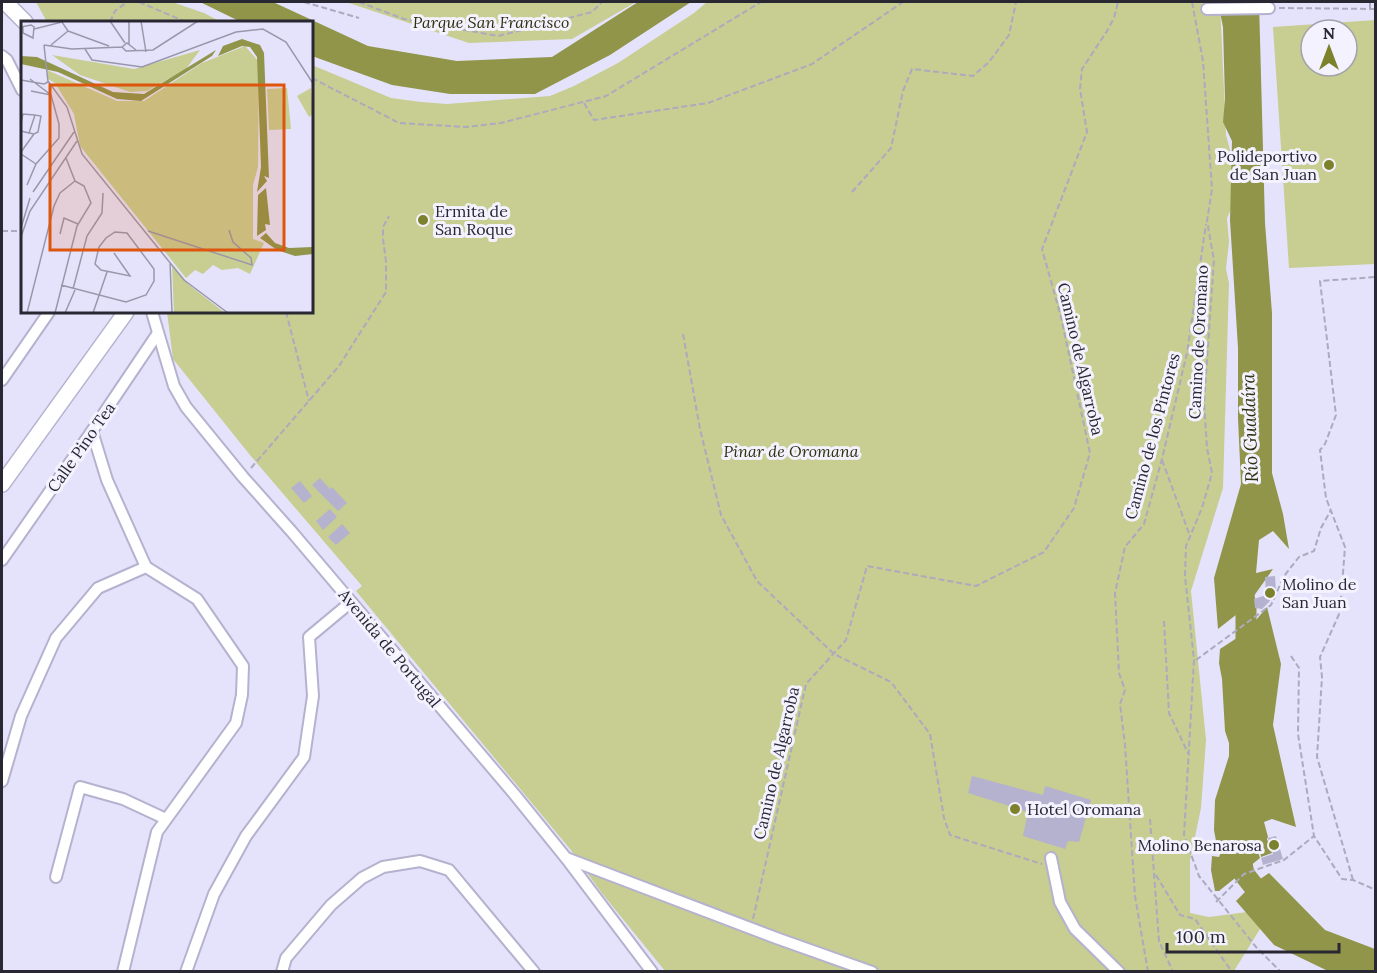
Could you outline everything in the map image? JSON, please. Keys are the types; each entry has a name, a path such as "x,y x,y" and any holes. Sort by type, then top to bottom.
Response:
{"street":[{"path":"5,2 22,19"},
{"path":"1206,9 1269,8"},
{"path":"2,10 22,19"},
{"path":"3,59 21,88"},
{"path":"2,380 48,314"},
{"path":"2,484 125,314"},
{"name":"Avenida de Portugal","path":"153,314 174,386 186,407 566,858 652,972"},
{"name":"Calle Pino Tea","path":"2,560 93,431 158,333"},
{"path":"93,431 107,480 146,567 197,599 243,666 242,695 236,723 157,832 123,972"},
{"path":"2,781 21,716 56,638 98,588 146,567"},
{"path":"186,972 214,894 246,837 304,757 312,696 309,637 351,602"},
{"path":"56,877 80,787 123,799 166,819"},
{"path":"566,858 872,972"},
{"path":"282,972 286,958 331,905 362,878 383,867 420,861 449,870 534,972"},
{"path":"1052,863 1059,902 1075,928 1119,972"}],"path":[{"path":"110,21 115,11 127,2"},
{"path":"139,2 184,21"},
{"path":"304,2 359,18"},
{"path":"359,2 404,19 498,36 592,12 602,2"},
{"path":"314,79 399,123 466,127 501,123 606,96 761,2"},
{"path":"584,102 594,120 708,103 812,64 903,2"},
{"path":"852,192 891,148 903,91 912,69 973,76 989,62 1009,35 1016,2"},
{"name":"Camino de Algarroba","path":"751,928 806,684 846,640 867,566 976,586 1044,552 1074,508 1090,453 1061,317 1042,249 1087,132 1080,89 1082,69 1107,32 1118,2"},
{"name":"Camino de Oromano","path":"1192,2 1203,61 1212,189 1207,221 1214,260 1204,402 1207,448 1212,473 1202,508 1186,546 1185,576 1194,660 1184,835 1199,876 1256,947 1281,972"},
{"path":"1370,2 1370,9"},
{"path":"1269,8 1376,9"},
{"path":"243,477 339,366 386,292 383,227 389,216"},
{"name":"Camino de los Pintores","path":"1148,972 1135,896 1120,704 1125,690 1119,673 1115,593 1125,547 1144,524 1161,459 1187,353 1207,221"},
{"path":"2,231 21,231"},
{"path":"1353,880 1317,758 1322,677 1320,657 1340,612 1345,547 1326,498 1320,450 1325,444 1336,415 1320,281 1376,277"},
{"path":"287,314 309,401"},
{"path":"683,334 700,429 721,514 757,581 834,654 891,682 930,734 944,818 950,835 1052,863"},
{"path":"1161,459 1190,536"},
{"path":"1194,660 1271,605 1284,576 1299,557 1314,551 1321,528 1331,510"},
{"path":"1164,621 1169,713 1190,758"},
{"path":"1291,656 1299,668 1298,734 1314,836 1342,879 1353,880 1376,890"},
{"path":"1150,819 1159,941 1173,972"},
{"path":"1218,901 1244,874 1284,860 1314,836"},
{"path":"1155,873 1180,915 1195,919 1232,972"}],"green space":[{"path":"36,2 172,2 219,21 46,21"},
{"name":"Parque San Francisco","path":"346,2 636,2 572,39 469,43"},
{"name":"Pinar de Oromana","path":"707,2 1220,2 1226,135 1233,162 1232,207 1227,218 1229,242 1226,269 1229,283 1223,488 1191,591 1206,740 1201,808 1190,861 1190,913 1209,917 1255,911 1260,929 1234,971 665,971 601,892 570,849 356,591 362,586 250,455 173,359 167,314 314,314 314,66 391,98 421,102 447,104 550,96 618,63"},
{"name":"Polideportivo de San Juan","path":"1375,20 1375,264 1289,268 1273,27 1299,25 1299,78 1359,78 1359,21"}],"water":[{"path":"200,2 273,2 368,46 457,61 552,57 638,2 691,2 610,55 535,94 450,94 392,85 314,57 314,21 239,21"},
{"path":"1218,2 1259,2 1265,223 1272,313 1272,473 1289,549 1273,531 1259,540 1256,573 1273,569 1246,607 1218,629 1214,578 1241,484 1238,348 1230,220 1232,141 1223,122 1225,99 1223,27"},
{"path":"1267,607 1281,664 1273,725 1296,827 1272,819 1264,822 1272,853 1261,857 1260,851 1258,852 1260,858 1219,891 1215,891 1211,870 1212,856 1219,857 1221,852 1214,830 1215,800 1229,756 1219,663 1220,649 1246,632"},
{"path":"1269,873 1325,930 1375,949 1375,971 1328,971 1274,945 1236,901 1253,884"}],"building":[{"path":"320,478 347,503 338,511 312,485"},
{"path":"300,481 312,496 304,503 291,488"},
{"path":"330,509 337,517 323,530 316,521"},
{"path":"342,524 350,533 336,545 328,537"},
{"name":"Molino de San Juan","path":"1275,576 1276,591 1262,609 1255,608 1254,599 1266,595 1265,577"},
{"path":"972,776 1043,795 1045,786 1091,800 1079,842 1068,841 1065,849 1023,836 1028,812 968,793"},
{"name":"Molino Benarosa","path":"1276,836 1283,859 1263,865 1261,858 1273,854 1268,838"}],"waterway":[{"name":"Río Guadaíra","path":"1241,580 1246,607 1246,660"},
{"name":"Río Guadaíra","path":"1238,843 1244,874 1270,907"}],"place":[{"name":"Polideportivo de San Juan","path":"1329,165"},
{"name":"Ermita de San Roque","path":"423,220"},
{"name":"Molino de San Juan","path":"1270,593"},
{"name":"Hotel Oromana","path":"1015,809"},
{"name":"Molino Benarosa","path":"1274,845"}]}
